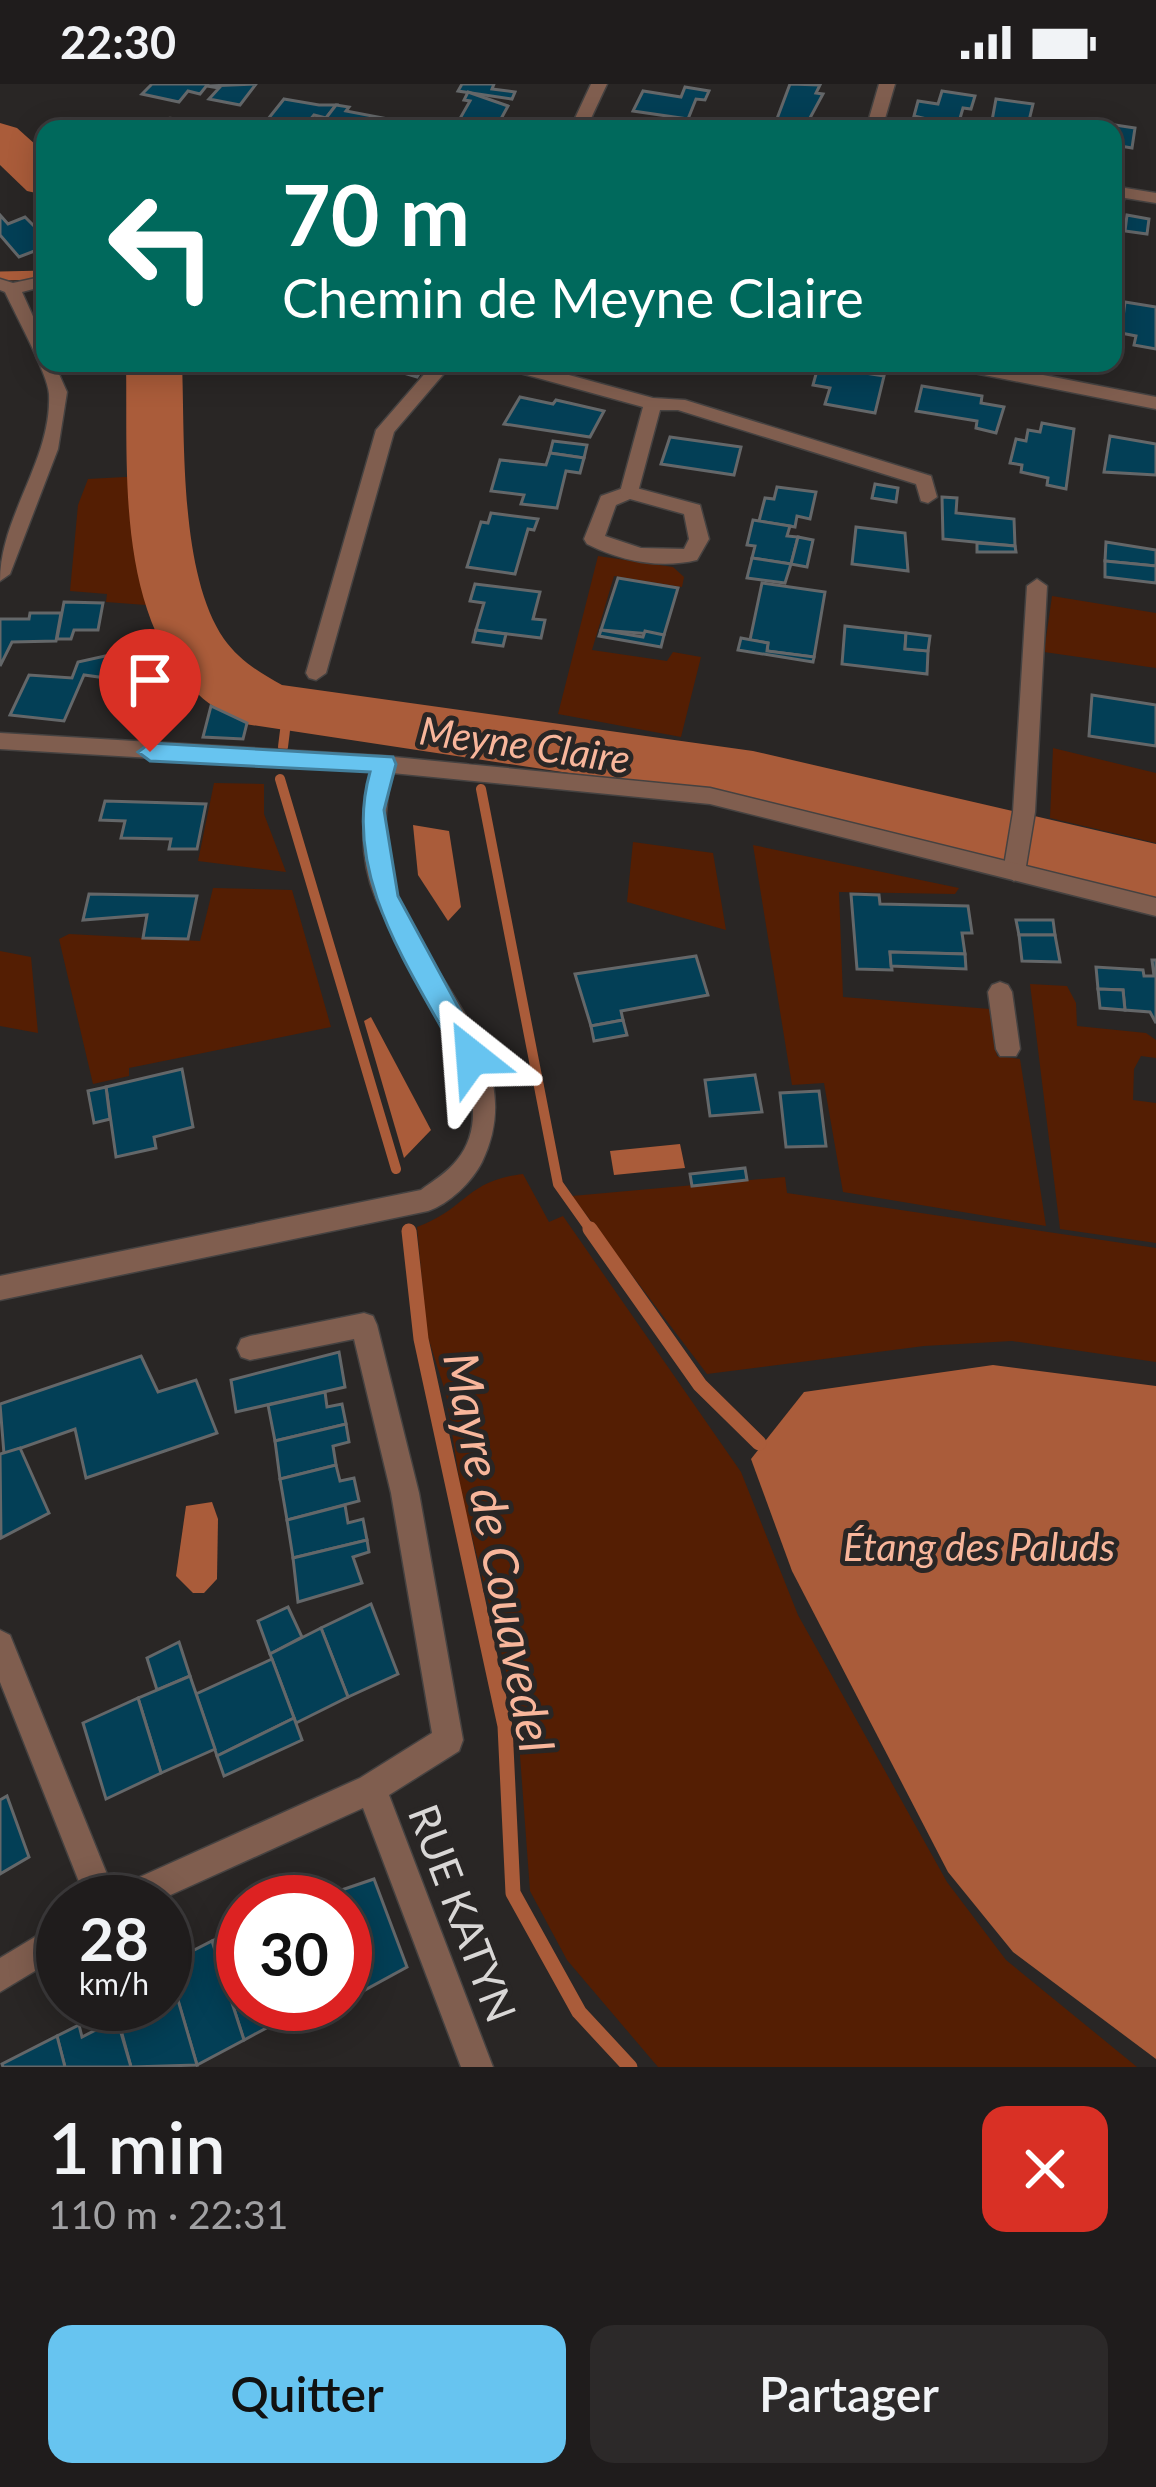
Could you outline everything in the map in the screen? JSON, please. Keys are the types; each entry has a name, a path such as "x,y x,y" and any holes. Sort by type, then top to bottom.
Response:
{"street":[{"path":"582,120 599,84"},
{"path":"877,120 887,84"},
{"path":"1122,192 1156,198"},
{"path":"36,282 6,287 36,348"},
{"path":"0,574 49,449 58,392 48,372"},
{"path":"316,673 385,430 436,372"},
{"path":"537,372 653,404 679,404 864,457 924,480 928,497"},
{"path":"999,372 1156,403"},
{"path":"629,492 653,404"},
{"path":"629,492 693,510 700,539 690,555 675,558 607,547 594,539 608,501 629,492"},
{"path":"1016,861 1024,812 1037,586"},
{"path":"0,741 384,764 710,796 1016,861 1156,908"},
{"path":"0,1288 428,1200 458,1182 478,1159 488,1133 482,1080 386,897 371,810 384,764"},
{"path":"1000,992 1008,1048"},
{"name":"RUE KATYN","path":"179,1875 371,1789 448,1740 405,1493 364,1325 250,1348"},
{"path":"0,1645 93,1875"},
{"name":"RUE KATYN","path":"371,1789 478,2067"},
{"path":"0,1976 36,1953"}],"shaded area":[{"path":"143,476 159,606 106,602 107,594 70,591 78,505 88,479"},
{"path":"598,556 673,567 684,577 682,587 614,576 592,650 667,661 673,652 701,657 681,737 558,714"},
{"path":"1052,596 1156,613 1156,668 1044,652"},
{"path":"1053,748 1156,773 1156,843 1050,818"},
{"path":"214,783 264,784 264,814 286,872 198,861"},
{"path":"633,842 713,853 726,930 627,902"},
{"path":"753,845 959,888 955,894 839,892 843,997 990,1009 997,1056 1020,1059 1046,1226 843,1192 824,1083 792,1085"},
{"path":"213,888 292,890 331,1027 129,1068 129,1076 93,1084 59,939 69,934 200,941"},
{"path":"0,951 31,957 38,1033 0,1026"},
{"path":"1030,984 1067,986 1076,1003 1077,1026 1146,1033 1156,1040 1156,1058 1141,1056 1134,1069 1133,1100 1156,1103 1156,1243 1060,1229"},
{"path":"523,1174 549,1222 563,1216 741,1472 798,1615 947,1882 1006,1960 1137,2067 658,2067 567,1960 530,1891 517,1715 462,1497 446,1394 427,1334 417,1227 489,1183"},
{"path":"785,1177 787,1193 1156,1248 1156,1362 1012,1341 924,1346 707,1374 572,1196"}],"water":[{"path":"413,825 449,831 461,907 448,921 418,875"},
{"path":"371,1017 431,1130 404,1158 364,1021"},
{"path":"680,1144 685,1168 614,1175 610,1151"},
{"name":"Étang des Paluds","path":"993,1365 1156,1386 1156,2059 1013,1952 948,1872 792,1571 751,1459 804,1392"},
{"path":"212,1502 218,1519 217,1579 204,1593 193,1593 176,1576 186,1506"}],"building":[{"path":"152,84 208,84 200,94 188,91 179,102 142,94"},
{"path":"256,84 240,105 209,99 219,88 207,86"},
{"path":"462,84 494,84 492,89 515,92 512,99 458,91"},
{"path":"790,84 820,85 816,93 823,94 809,120 776,120"},
{"path":"685,87 709,91 705,100 696,99 688,119 633,111 643,91 681,97"},
{"path":"942,91 975,96 971,109 963,108 960,120 914,116 918,101 938,104"},
{"path":"468,92 508,106 500,120 459,120 470,101 464,100"},
{"path":"284,99 336,105 326,118 268,119"},
{"path":"996,99 1033,104 1029,120 992,120"},
{"path":"336,105 383,118 338,120 326,118"},
{"path":"1122,126 1135,128 1132,148 1122,146"},
{"path":"0,215 8,224 25,217 36,228 36,250 19,257 0,235"},
{"path":"1127,215 1149,219 1147,234 1125,231"},
{"path":"1125,302 1156,307 1156,349 1134,345 1136,336 1122,333"},
{"path":"817,372 884,376 875,413 825,404 830,388 813,385"},
{"path":"922,386 982,396 981,403 1004,407 996,433 976,428 977,421 916,411"},
{"path":"520,397 604,411 590,437 504,424"},
{"path":"1042,423 1074,429 1066,489 1047,485 1048,478 1021,472 1022,465 1010,463 1016,439 1026,441 1028,430 1040,432"},
{"path":"1110,436 1156,444 1156,475 1104,472"},
{"path":"670,437 741,447 734,475 661,464"},
{"path":"553,441 587,445 584,458 550,453"},
{"path":"550,453 584,458 580,473 566,471 557,508 521,504 524,495 491,491 500,460 546,465"},
{"path":"875,484 898,488 896,502 872,498"},
{"path":"777,487 816,492 810,519 797,516 795,527 759,521 765,498 774,499"},
{"path":"942,497 957,498 956,513 1014,519 1015,546 943,539"},
{"path":"491,513 538,519 534,530 528,529 515,574 467,567 481,522 488,523"},
{"path":"753,520 790,526 787,536 798,537 791,564 752,558 755,546 747,545"},
{"path":"856,527 905,533 908,571 852,564"},
{"path":"798,537 813,540 807,567 791,564"},
{"path":"1106,542 1156,550 1156,566 1105,561"},
{"path":"977,543 1015,546 1016,552 977,552"},
{"path":"752,558 791,564 785,583 747,578"},
{"path":"1105,561 1156,566 1156,583 1105,577"},
{"path":"618,578 678,588 664,635 601,630"},
{"path":"762,583 825,592 814,657 767,651 768,643 750,640"},
{"path":"475,584 540,592 533,619 545,620 541,638 476,630 484,603 470,601"},
{"path":"64,602 103,603 98,630 74,630 71,639 57,639"},
{"path":"30,613 61,613 56,641 12,642 0,666 0,619 29,619"},
{"path":"845,626 906,633 905,649 928,651 927,674 842,664"},
{"path":"476,630 506,634 503,646 473,642"},
{"path":"601,630 643,637 645,631 664,635 661,647 599,636"},
{"path":"906,633 930,636 928,651 905,649"},
{"path":"741,638 768,643 767,651 814,657 813,662 738,650"},
{"path":"114,654 106,678 84,675 64,721 10,715 29,675 72,678 78,662"},
{"path":"1092,695 1156,705 1156,746 1089,736"},
{"path":"211,706 247,723 243,739 203,737"},
{"path":"105,801 206,804 197,849 169,849 171,839 121,838 125,821 100,820"},
{"path":"89,894 197,896 188,939 143,938 147,915 83,920"},
{"path":"851,894 879,895 880,904 968,906 972,933 962,933 965,954 890,952 892,970 857,969"},
{"path":"1016,920 1053,920 1055,935 1019,935"},
{"path":"1019,935 1055,935 1060,962 1022,961"},
{"path":"890,952 965,954 966,969 891,966"},
{"path":"696,956 708,995 621,1011 623,1020 591,1026 575,974"},
{"path":"1152,960 1156,960 1156,1023 1150,1012 1125,1010 1123,990 1098,989 1096,967 1143,970 1144,976 1154,976"},
{"path":"1098,989 1123,990 1125,1010 1100,1008"},
{"path":"623,1020 627,1035 594,1041 591,1026"},
{"path":"182,1069 193,1127 154,1137 156,1148 116,1157 106,1087"},
{"path":"755,1075 762,1112 710,1116 705,1080"},
{"path":"106,1087 110,1119 94,1123 88,1091"},
{"path":"819,1091 826,1146 786,1147 780,1093"},
{"path":"745,1168 747,1180 692,1186 690,1174"},
{"path":"339,1352 345,1387 236,1412 231,1380"},
{"path":"141,1356 158,1392 196,1380 217,1433 86,1478 75,1429 4,1454 0,1404"},
{"path":"325,1392 327,1407 342,1404 346,1424 275,1441 268,1405"},
{"path":"346,1424 349,1442 333,1446 336,1465 280,1479 275,1441"},
{"path":"20,1448 49,1513 1,1538 0,1454"},
{"path":"336,1465 340,1481 354,1478 359,1501 287,1520 280,1479"},
{"path":"345,1505 348,1523 363,1519 367,1540 293,1558 287,1520"},
{"path":"367,1540 369,1552 353,1557 362,1583 298,1602 293,1558"},
{"path":"371,1604 398,1674 348,1697 321,1628"},
{"path":"288,1607 302,1637 270,1654 258,1621"},
{"path":"321,1628 348,1697 296,1723 270,1654"},
{"path":"179,1642 190,1676 157,1690 147,1658"},
{"path":"272,1659 294,1718 217,1756 196,1694"},
{"path":"190,1676 215,1749 161,1773 138,1698"},
{"path":"138,1698 161,1773 106,1799 83,1723"},
{"path":"294,1718 302,1740 224,1776 217,1756"},
{"path":"7,1796 29,1857 0,1874 0,1800"},
{"path":"372,1880 407,1967 372,1986"},
{"path":"212,1941 216,2031 241,2031 244,2040 197,2065 187,2031 192,2031 192,1951"},
{"path":"80,2031 82,2037 94,2031 120,2031 131,2067 65,2067 57,2036"},
{"path":"121,2031 187,2031 197,2065 131,2067"},
{"path":"57,2036 65,2067 3,2067 2,2064"}],"waterway":[{"name":"Meyne Claire","path":"0,138 36,172"},
{"path":"0,276 36,275"},
{"name":"Meyne Claire","path":"154,372 162,530 181,615 197,650 220,677 268,707 753,776 1156,871"},
{"name":"Mayre de Couavedel","path":"283,747 287,714"},
{"path":"460,731 465,752"},
{"name":"Mayre de Couavedel","path":"280,779 396,1169"},
{"path":"481,789 558,1184 592,1232"},
{"path":"590,1229 700,1385 759,1443"},
{"name":"Mayre de Couavedel","path":"409,1231 421,1339 505,1726 513,1893 579,2012 630,2067"}],"route":[{"path":"150,752 384,764 371,810 386,897 472,1057"}]}
